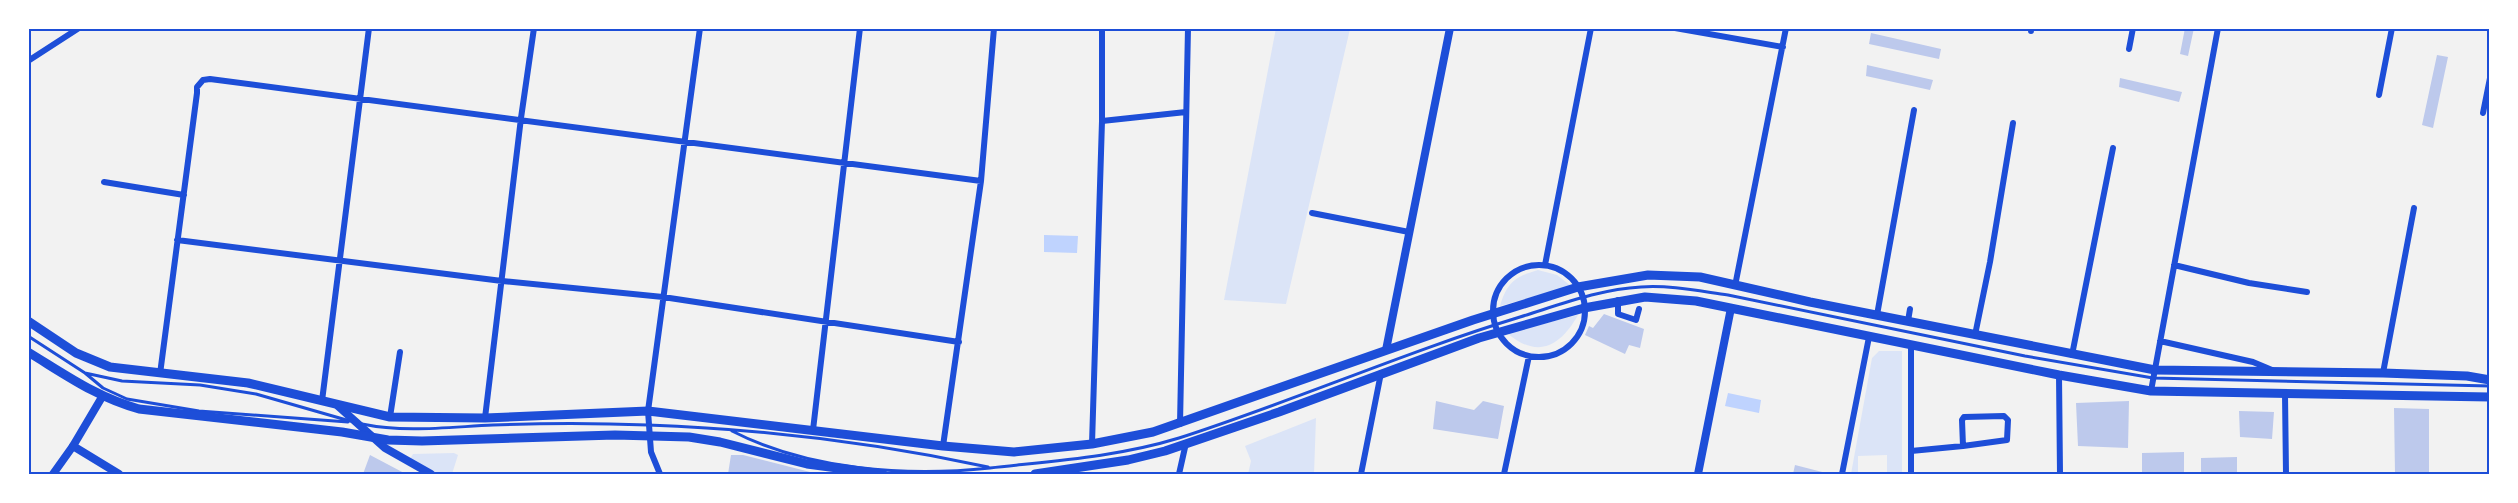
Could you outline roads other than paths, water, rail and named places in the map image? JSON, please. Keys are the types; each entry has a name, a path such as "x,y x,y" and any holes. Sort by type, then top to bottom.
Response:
{"main road":[{"path":"1035,474 1128,460 1186,443 1279,412 1381,373 1578,287 1636,276 1666,275 1700,278 2154,374 2383,373 2467,376 2490,380"},
{"path":"28,321 93,361 126,370 248,383 390,417 485,418 648,411 942,446 1014,452 1137,437 1180,424 1386,350 1583,303 1645,297 1676,298 1731,308 2059,375 2151,391 2490,397"},
{"path":"28,352 102,397 138,410 422,441 648,430 720,442 788,460 883,474"},
{"path":"102,397 73,446 119,474"},
{"path":"338,406 385,448 430,474"}],"street":[{"path":"29,60 79,28"},
{"path":"322,401 369,28"},
{"path":"485,418 534,28"},
{"path":"660,474 651,452 648,411 700,28"},
{"path":"813,429 828,321 860,28"},
{"path":"942,446 981,181 994,28"},
{"path":"1092,444 1102,121 1102,28"},
{"path":"1180,424 1188,28"},
{"path":"1386,350 1450,28"},
{"path":"1545,264 1591,28"},
{"path":"1675,28 1783,47"},
{"path":"1735,286 1786,28"},
{"path":"2129,49 2133,28"},
{"path":"2151,391 2218,28"},
{"path":"2379,95 2392,28"},
{"path":"160,374 197,87 210,78 359,100 521,118 981,181"},
{"path":"2482,113 2490,78"},
{"path":"1877,315 1914,110"},
{"path":"1102,121 1186,112"},
{"path":"1975,335 1990,262 2013,123"},
{"path":"2072,355 2113,148"},
{"path":"104,182 184,195"},
{"path":"2383,373 2414,208"},
{"path":"1312,213 1409,232"},
{"path":"177,240 502,281 663,297 959,342"},
{"path":"1545,264 1569,276 1578,287 1583,303 1580,332 1564,350 1553,355 1529,356 1517,351 1507,343 1496,324 1497,291 1511,273 1521,267 1545,264"},
{"path":"2174,265 2249,283 2307,292"},
{"path":"1618,300 1618,314 1636,320 1639,309"},
{"path":"1698,474 1731,308"},
{"path":"1908,321 1910,309"},
{"path":"1842,474 1869,337"},
{"path":"2160,341 2253,362 2276,372"},
{"path":"1911,344 1911,474"},
{"path":"390,417 400,352"},
{"path":"1504,474 1529,356"},
{"path":"1361,474 1381,373"},
{"path":"2059,375 2060,474"},
{"path":"2285,394 2286,474"},
{"path":"1911,451 1963,446 2007,440 2008,420 2004,416 1965,417 1962,420 1963,446"},
{"path":"1179,474 1186,443"},
{"path":"53,474 73,446"}],"lane":[{"path":"1583,303 1639,287 1685,289 1728,295 2025,356 2154,374 2490,386"},
{"path":"732,431 779,451 868,467 946,473 1020,466 1113,453 1178,438 1309,393 1436,343 1496,324"},
{"path":"28,336 85,373 103,388 127,399 199,411 356,422 404,429 494,425 732,431 904,450 992,468"},
{"path":"85,373 122,381 200,386 256,394 356,422"}],"water":[{"path":"1044,235 1078,236 1077,253 1044,252"},
{"path":"1728,393 1761,400 1759,413 1725,406"}]}
